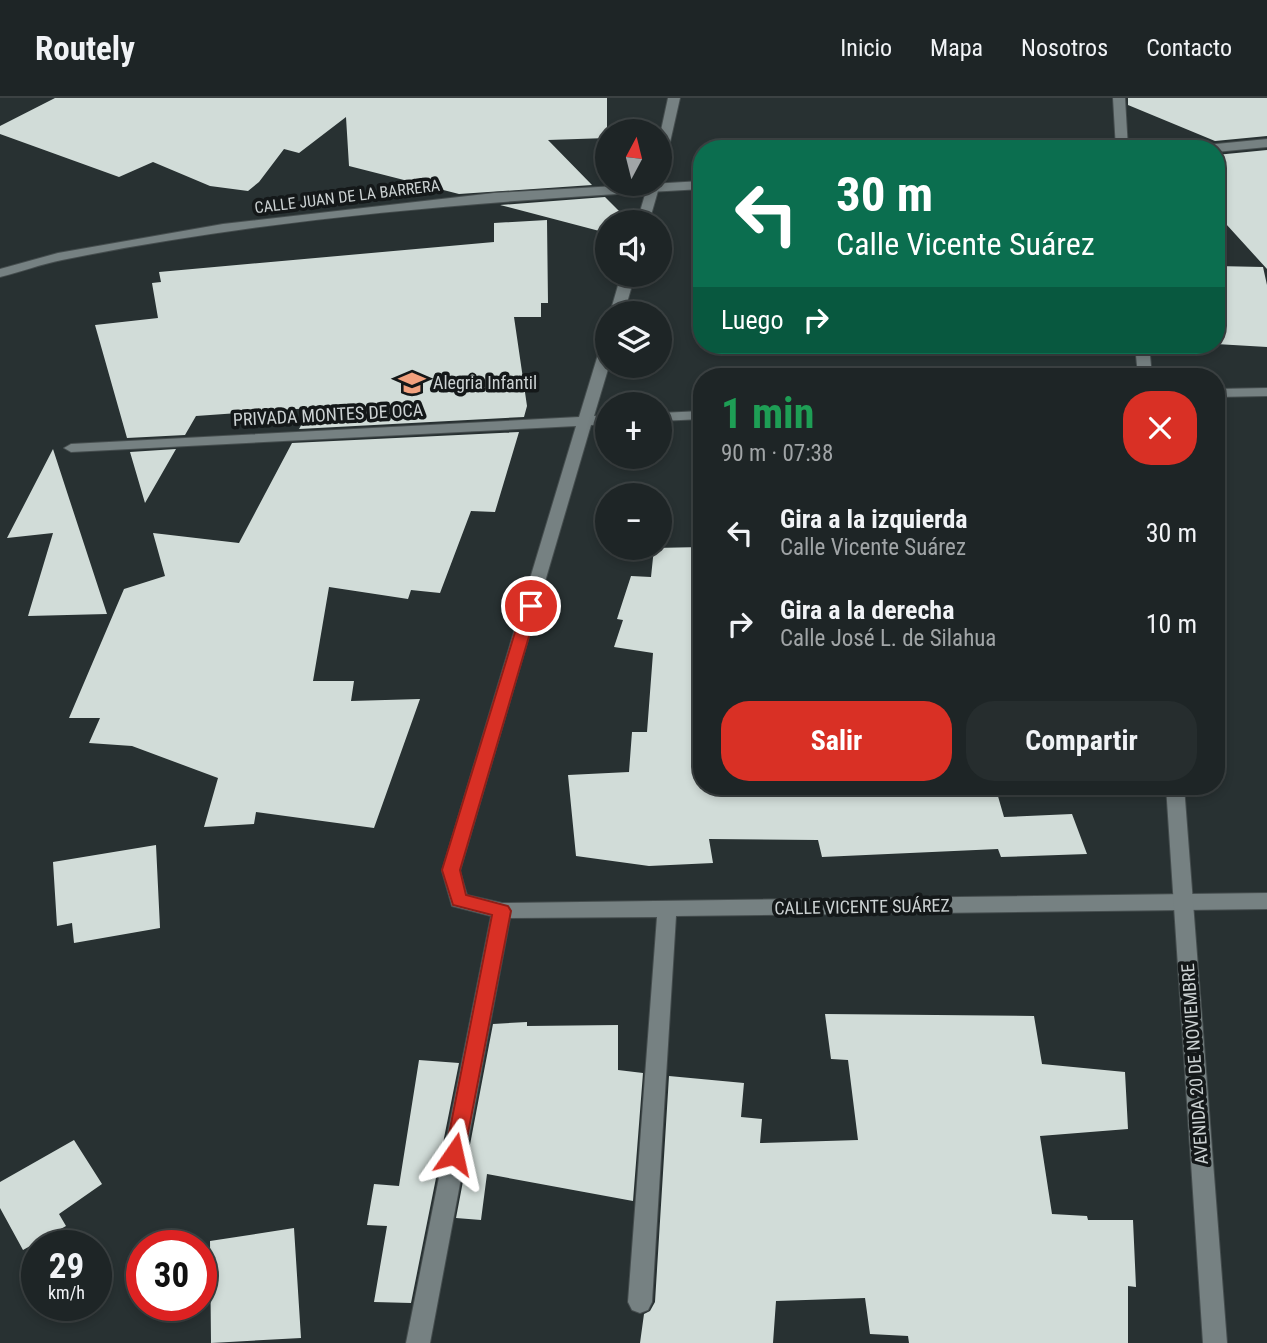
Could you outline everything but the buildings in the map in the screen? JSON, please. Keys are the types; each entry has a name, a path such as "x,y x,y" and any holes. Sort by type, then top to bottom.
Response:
{"street":[{"path":"669,119 674,98"},
{"path":"1119,98 1121,140"},
{"path":"1225,147 1267,143"},
{"name":"CALLE JUAN DE LA BARRERA","path":"672,185 693,184"},
{"name":"CALLE JUAN DE LA BARRERA","path":"0,273 58,257 223,228 494,197 595,190"},
{"path":"587,421 599,378"},
{"path":"1225,393 1267,392"},
{"path":"672,416 693,415"},
{"name":"CALLE VICENTE SUÁREZ","path":"587,421 451,870 459,901 502,911 1267,901"},
{"name":"PRIVADA MONTES DE OCA","path":"71,448 595,421"},
{"name":"AVENIDA 20 DE NOVIEMBRE","path":"1176,795 1215,1343"},
{"path":"640,1302 667,909"},
{"path":"418,1343 502,911"}],"place":[{"name":"Alegria Infantil","path":"412,383"}],"route":[{"path":"454,1154 502,911 459,901 451,870 531,606"}]}
